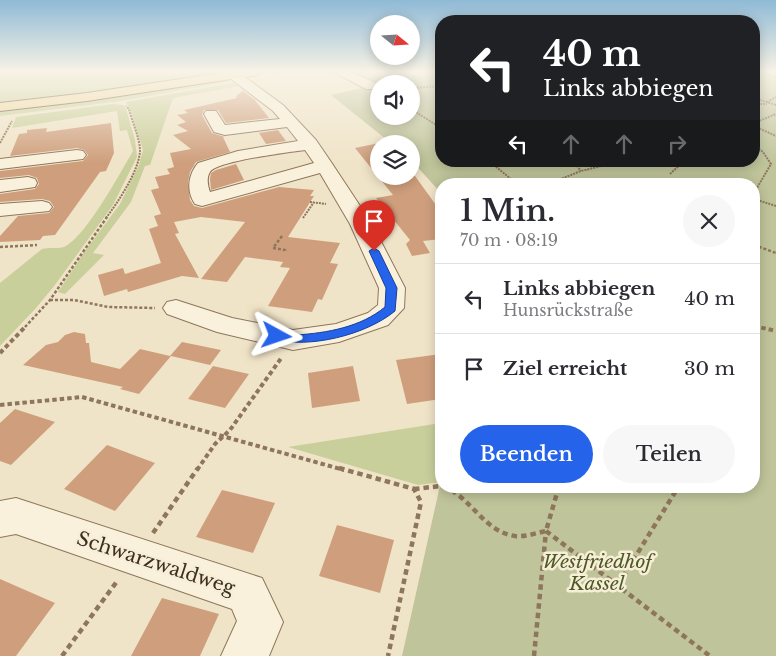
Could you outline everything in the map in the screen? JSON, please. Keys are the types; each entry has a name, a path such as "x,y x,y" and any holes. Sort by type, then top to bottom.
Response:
{"main road":[{"path":"0,107 52,102"}],"street":[{"path":"176,308 228,326 294,340 339,333 378,319 391,308 392,288 361,224 310,144 270,102"},
{"path":"211,114 220,129 225,130 291,122"},
{"path":"310,144 217,161 205,166 200,174 198,184 202,200 325,166"},
{"path":"0,164 77,155"},
{"path":"0,186 28,183"},
{"path":"0,210 42,207"},
{"name":"Schwarzwaldweg","path":"0,519 16,516 248,593 260,622 246,656"}],"path":[{"path":"0,353 50,300 82,251 116,205 136,165 140,150 129,109 122,102"},
{"path":"767,102 775,104"},
{"path":"760,104 775,104"},
{"path":"760,122 776,114"},
{"path":"420,115 435,124"},
{"path":"0,143 14,116"},
{"path":"760,128 776,136"},
{"path":"760,150 771,164 760,183"},
{"path":"496,167 510,178"},
{"path":"578,167 581,171"},
{"path":"563,178 597,167"},
{"path":"670,174 678,167"},
{"path":"760,201 776,206"},
{"path":"303,218 314,202"},
{"path":"282,236 273,248 285,250 286,252"},
{"path":"0,247 37,245"},
{"path":"760,247 776,253"},
{"path":"50,300 74,300 108,308 176,308"},
{"path":"760,327 776,331"},
{"path":"224,436 294,340"},
{"path":"0,404 82,397 414,489 435,487"},
{"path":"388,656 421,502 414,489"},
{"path":"458,493 490,527 512,536 546,532 710,656"},
{"path":"534,656 546,532 557,493"},
{"path":"618,585 674,493"}],"green space":[{"path":"75,102 116,102 0,116 0,110"},
{"path":"126,102 172,102 150,165 145,166 131,202 93,253 104,255 65,294 58,292 85,251 120,204 139,165 143,150"},
{"name":"Westfriedhof Kassel","path":"339,102 370,102 370,125 420,125 420,102 435,102 435,167 760,167 760,102 776,102 776,656 402,656 438,493 760,493 760,178 435,178 435,186 420,170 420,135 381,135"},
{"path":"113,104 123,105 126,109 135,140 137,157 113,205 55,285 0,346 0,283 42,249 64,247 73,241 102,203 133,151 127,130 120,131 117,111 12,128 16,117"},
{"path":"435,424 435,483 418,485 288,447"}],"building":[{"path":"221,102 256,102 269,118 226,123 218,110 204,110 202,115 212,133 225,137 223,137 230,152 196,162 190,172 188,183 190,200 194,206 202,208 279,187 314,190 310,196 314,196 288,237 340,243 330,263 338,264 322,300 318,299 312,312 268,306 290,268 280,267 283,262 245,257 227,282 201,279 245,222 201,217 174,222 179,233 175,234 199,278 182,276 128,292 127,289 104,296 98,275 123,268 125,274 161,263 149,229 158,226 154,216 161,214 151,190 159,188 155,177 170,174 167,169 174,167 170,153 191,149 173,135 188,131 177,125 186,122 177,115 188,113 184,110"},
{"path":"111,123 114,153 106,171 100,172 55,235 43,236 40,240 0,242 0,236 18,216 49,213 54,207 50,201 42,199 0,202 0,194 35,189 39,184 37,178 29,175 0,178 0,171 83,161 88,155 84,150 77,148 10,156 19,134 27,133 27,130 47,128 46,132"},
{"path":"278,130 286,141 266,144 259,133"},
{"path":"370,145 370,167 355,148"},
{"path":"236,164 244,180 211,190 211,173"},
{"path":"420,183 435,204 435,240 423,241 430,253 412,256 406,244 410,240 376,198 393,195 385,185 420,185"},
{"path":"74,332 85,334 86,343 89,343 91,362 120,369 140,349 170,356 182,342 221,350 210,365 171,356 139,394 120,389 123,387 23,365 46,345 58,342 65,335"},
{"path":"435,355 435,400 407,404 396,360"},
{"path":"213,366 249,374 225,408 188,399"},
{"path":"353,366 360,401 312,408 308,373"},
{"path":"15,409 55,422 11,465 0,461 0,423"},
{"path":"107,445 155,463 115,511 64,489"},
{"path":"222,490 275,503 253,553 196,537"},
{"path":"337,525 394,540 380,593 319,576"},
{"path":"0,579 55,603 16,656 0,656"},
{"path":"162,598 219,614 200,656 131,656"}],"route":[{"path":"277,336 294,340 339,333 378,319 391,308 392,288 374,251"}]}
